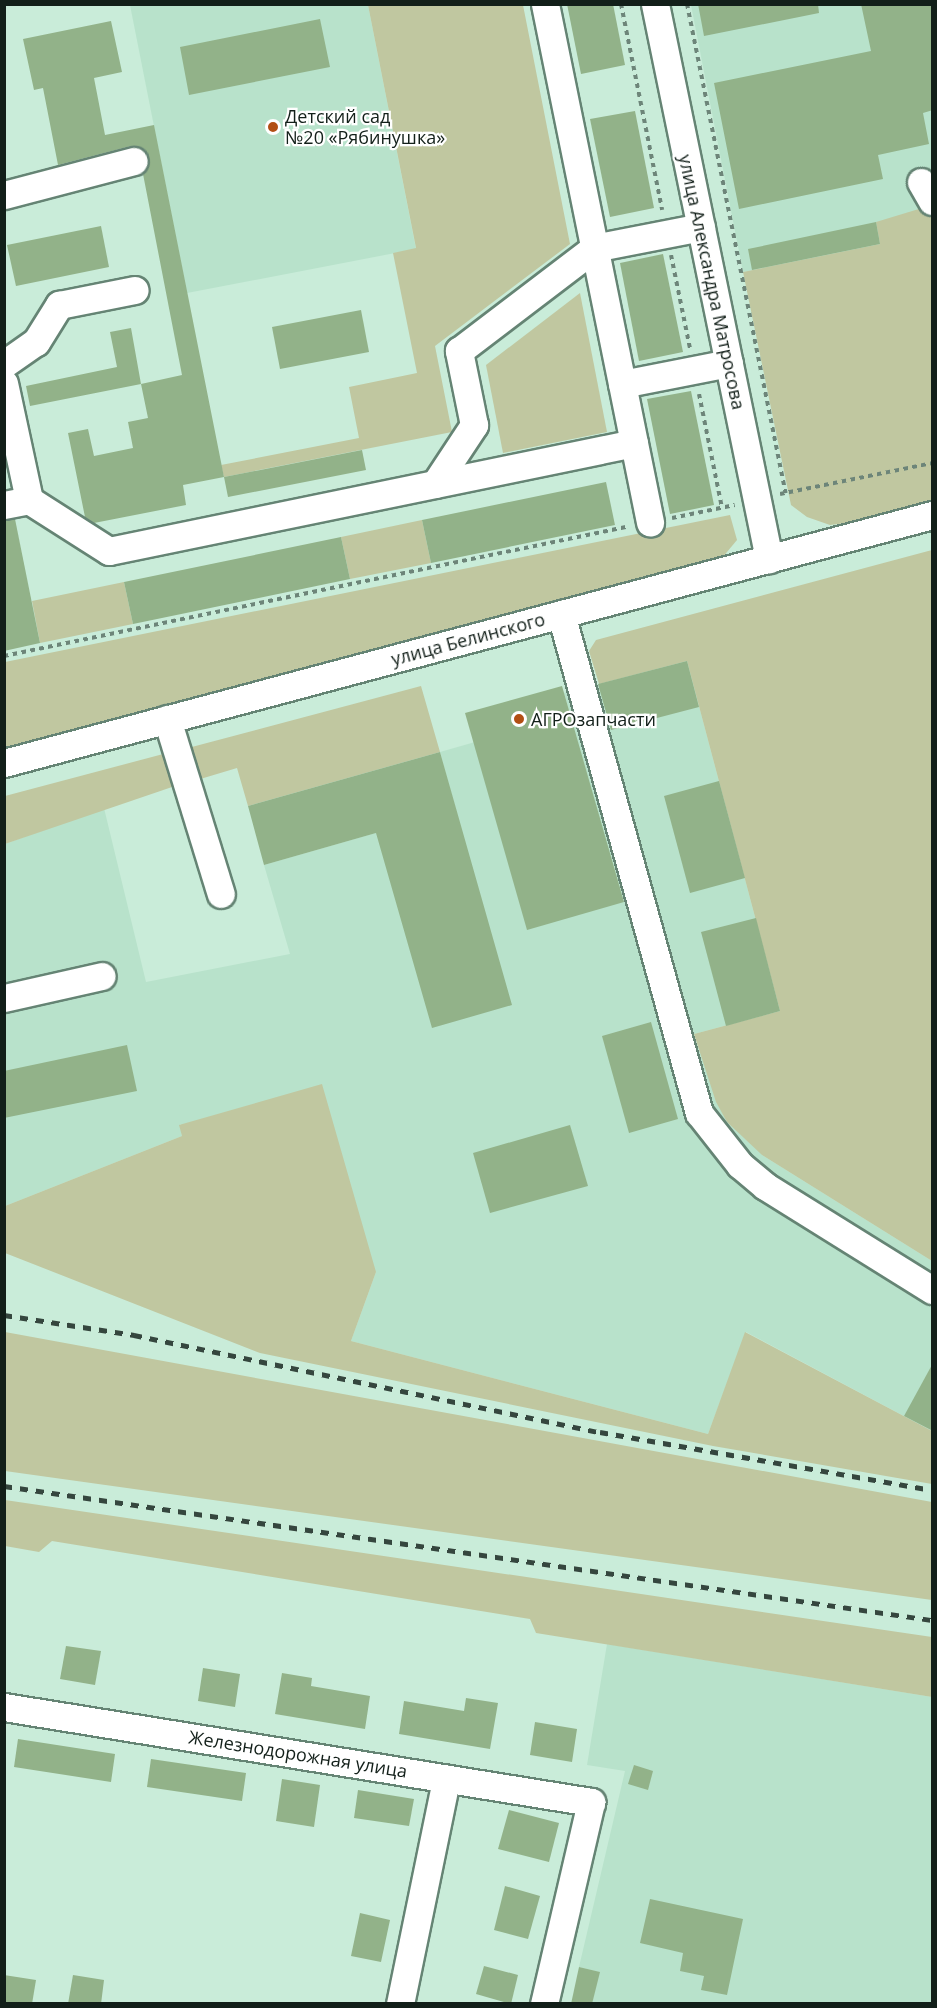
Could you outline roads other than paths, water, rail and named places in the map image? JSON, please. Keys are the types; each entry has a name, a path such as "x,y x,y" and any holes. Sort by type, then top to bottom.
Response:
{"street":[{"path":"545,4 650,522"},
{"name":"улица Александра Матросова","path":"655,4 769,559"},
{"path":"4,195 134,161"},
{"path":"435,484 474,425 459,351 594,248 701,227"},
{"path":"4,364 36,342 59,305 135,290"},
{"path":"622,384 729,363"},
{"path":"4,383 17,502 109,552 634,443"},
{"name":"улица Белинского","path":"4,763 933,515"},
{"path":"561,614 699,1113 740,1165 765,1186 933,1290"},
{"path":"167,719 221,894"},
{"path":"4,998 102,976"},
{"name":"Железнодорожная улица","path":"4,1707 591,1802 544,2004"},
{"path":"400,2004 446,1779"}],"railway":[{"path":"4,1315 134,1335 600,1432 932,1490"},
{"path":"4,1486 932,1620"}],"place":[{"name":"Детский сад №20 «Рябинушка»","path":"273,127"},
{"name":"АГРОзапчасти","path":"519,719"}]}
